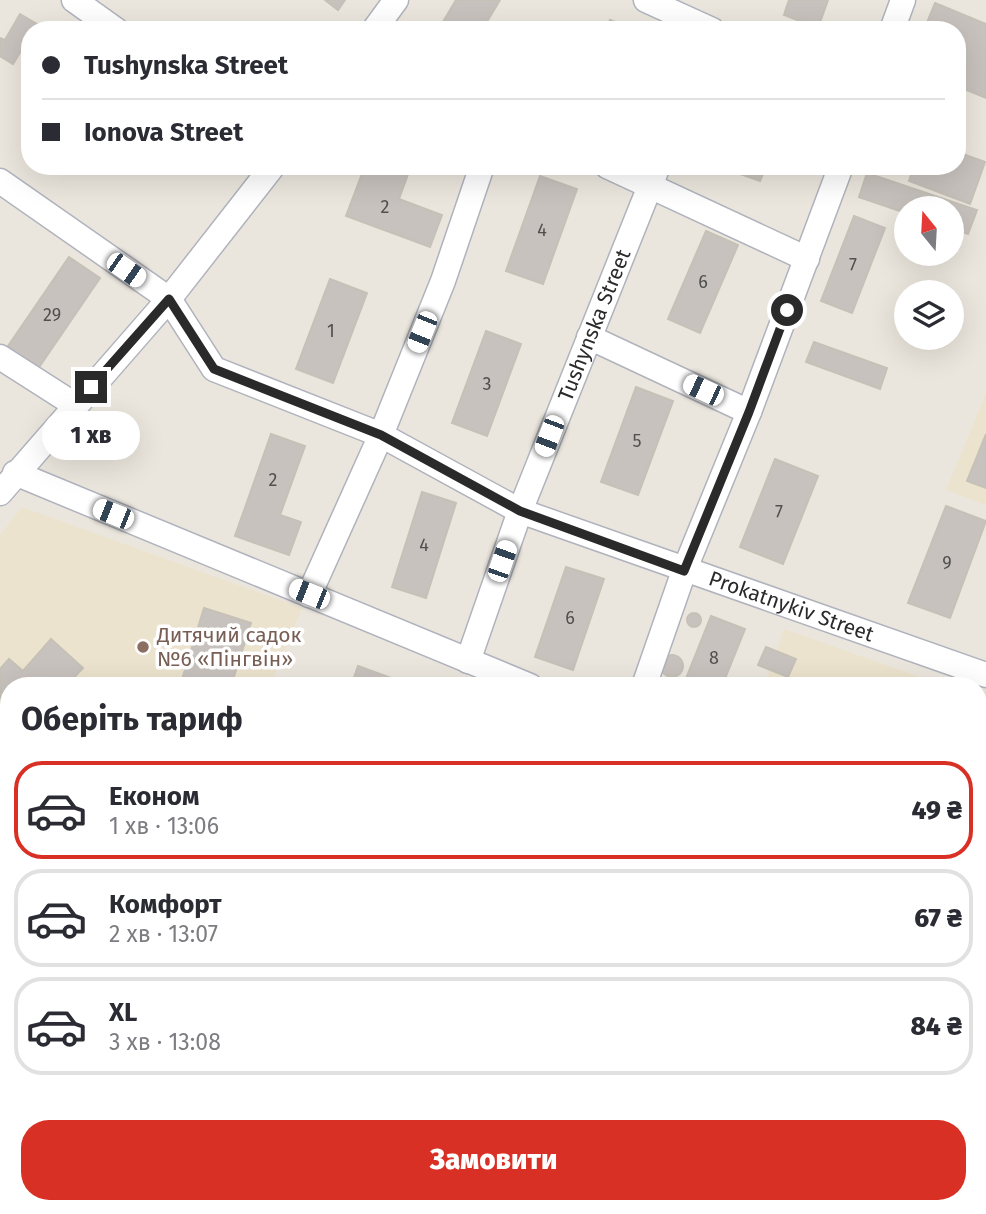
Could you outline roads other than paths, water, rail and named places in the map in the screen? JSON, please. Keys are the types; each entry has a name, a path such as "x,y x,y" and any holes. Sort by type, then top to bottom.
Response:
{"street":[{"path":"74,0 103,21"},
{"path":"381,21 396,0"},
{"path":"646,0 692,21"},
{"path":"895,21 903,0"},
{"path":"266,175 169,299 7,483 309,594 508,677"},
{"path":"309,594 381,435 443,281 479,175"},
{"path":"647,677 684,571 749,412 838,175"},
{"path":"654,177 807,258"},
{"name":"Tushynska Street","path":"468,661 520,511 654,177"},
{"path":"0,181 169,299"},
{"name":"Prokatnykiv Street","path":"169,299 214,369 381,435 520,511 684,571 986,675"},
{"path":"589,337 749,412"},
{"path":"0,357 75,405"}],"place":[{"name":"Дитячий садок №6 «Пінгвін»","path":"143,647"}]}
